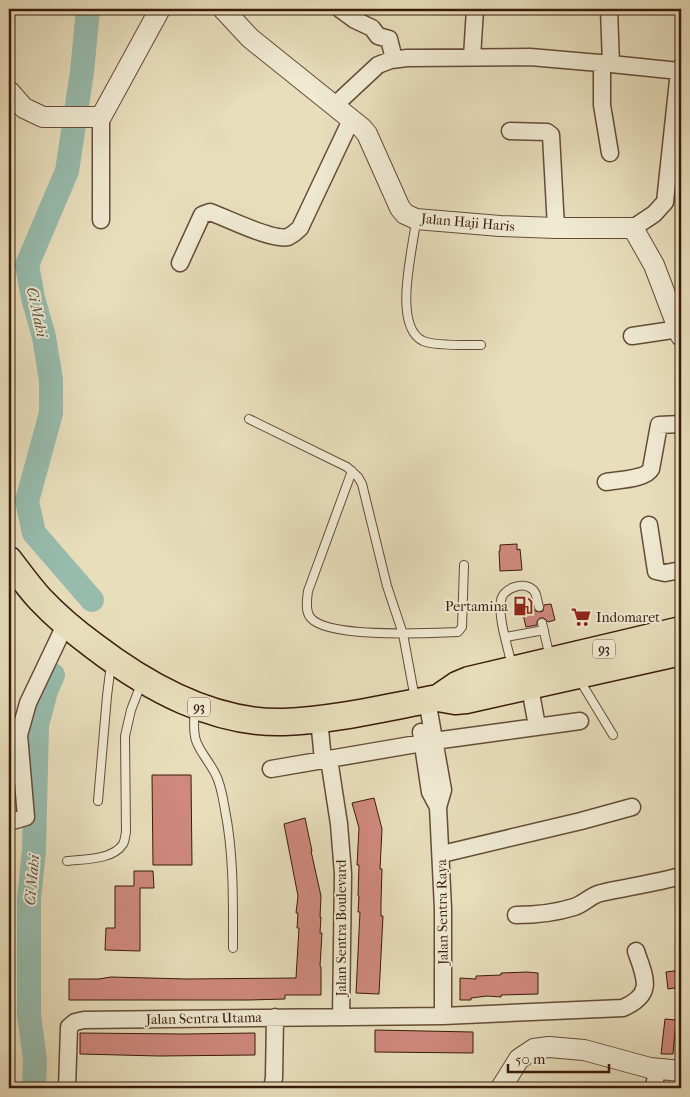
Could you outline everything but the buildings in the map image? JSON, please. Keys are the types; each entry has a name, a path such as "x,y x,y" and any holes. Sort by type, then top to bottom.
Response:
{"main road":[{"name":"93","path":"9,560 40,600 112,660 168,694 196,706 237,719 283,722 319,719 427,700 457,685 530,671 681,630"},
{"name":"93","path":"530,671 577,675 681,652"}],"street":[{"path":"101,220 95,117 160,9"},
{"name":"Jalan Haji Haris","path":"223,9 250,38 362,128 367,134 400,208 405,214 416,219 500,226 634,228"},
{"path":"340,9 355,20 372,28 378,36 389,40 394,59"},
{"path":"472,57 475,9"},
{"path":"609,9 607,63 602,105 610,153"},
{"path":"334,106 378,65 394,59 530,57 680,69 673,202 634,228 654,265 680,332 632,336"},
{"path":"9,91 24,108 43,117 95,117"},
{"path":"180,263 202,215 206,213 210,212 273,237 287,237 296,232 300,228 351,120"},
{"path":"510,131 547,132 551,134 556,228"},
{"path":"606,482 642,476 649,473 659,425 681,424"},
{"path":"649,525 656,571 681,570"},
{"path":"9,822 26,817 19,735 28,704 66,623"},
{"path":"530,671 537,726"},
{"name":"Jalan Sentra Raya","path":"427,700 430,792 438,807 442,854 442,1016"},
{"name":"Jalan Sentra Boulevard","path":"319,719 323,760 339,824 343,874 341,1017"},
{"path":"271,769 428,742 580,721"},
{"path":"442,854 632,807"},
{"path":"516,915 542,915 574,907 601,893 681,876"},
{"name":"Jalan Sentra Utama","path":"67,1088 69,1027 75,1022 84,1020 442,1016 623,1008 636,1002 644,994 645,977 636,951"},
{"path":"272,1088 274,1078 275,1017"},
{"path":"501,1088 519,1059 534,1049 549,1047 584,1050 657,1068 681,1071"},
{"path":"654,1088 657,1068"}],"lane":[{"path":"416,219 405,296 406,318 412,332 424,342 481,345"},
{"path":"249,419 352,471 362,484 387,586 427,700"},
{"path":"352,471 308,591 306,606 310,617 318,623 334,628 360,632 403,634 458,632 461,630 464,565"},
{"path":"530,671 506,637 500,602 505,591 521,587 532,589 536,594 538,607"},
{"path":"506,637 543,627 530,671"},
{"path":"98,800 112,660"},
{"path":"577,675 613,735"},
{"path":"67,861 114,852 123,843 126,832 125,736 131,710 143,679"},
{"path":"196,706 193,729 196,741 219,783 226,812 232,884 233,948"}],"waterway":[{"name":"Ci Mahi","path":"88,9 82,72 67,171 27,265 33,298 44,337 51,380 51,413 27,501 34,533 92,600"},
{"name":"Ci Mahi","path":"34,1088 35,1060 29,1015 29,899 34,850 37,725 46,691 53,675"}],"place":[{"name":"Pertamina","path":"523,606"},
{"name":"Indomaret","path":"581,617"}]}
